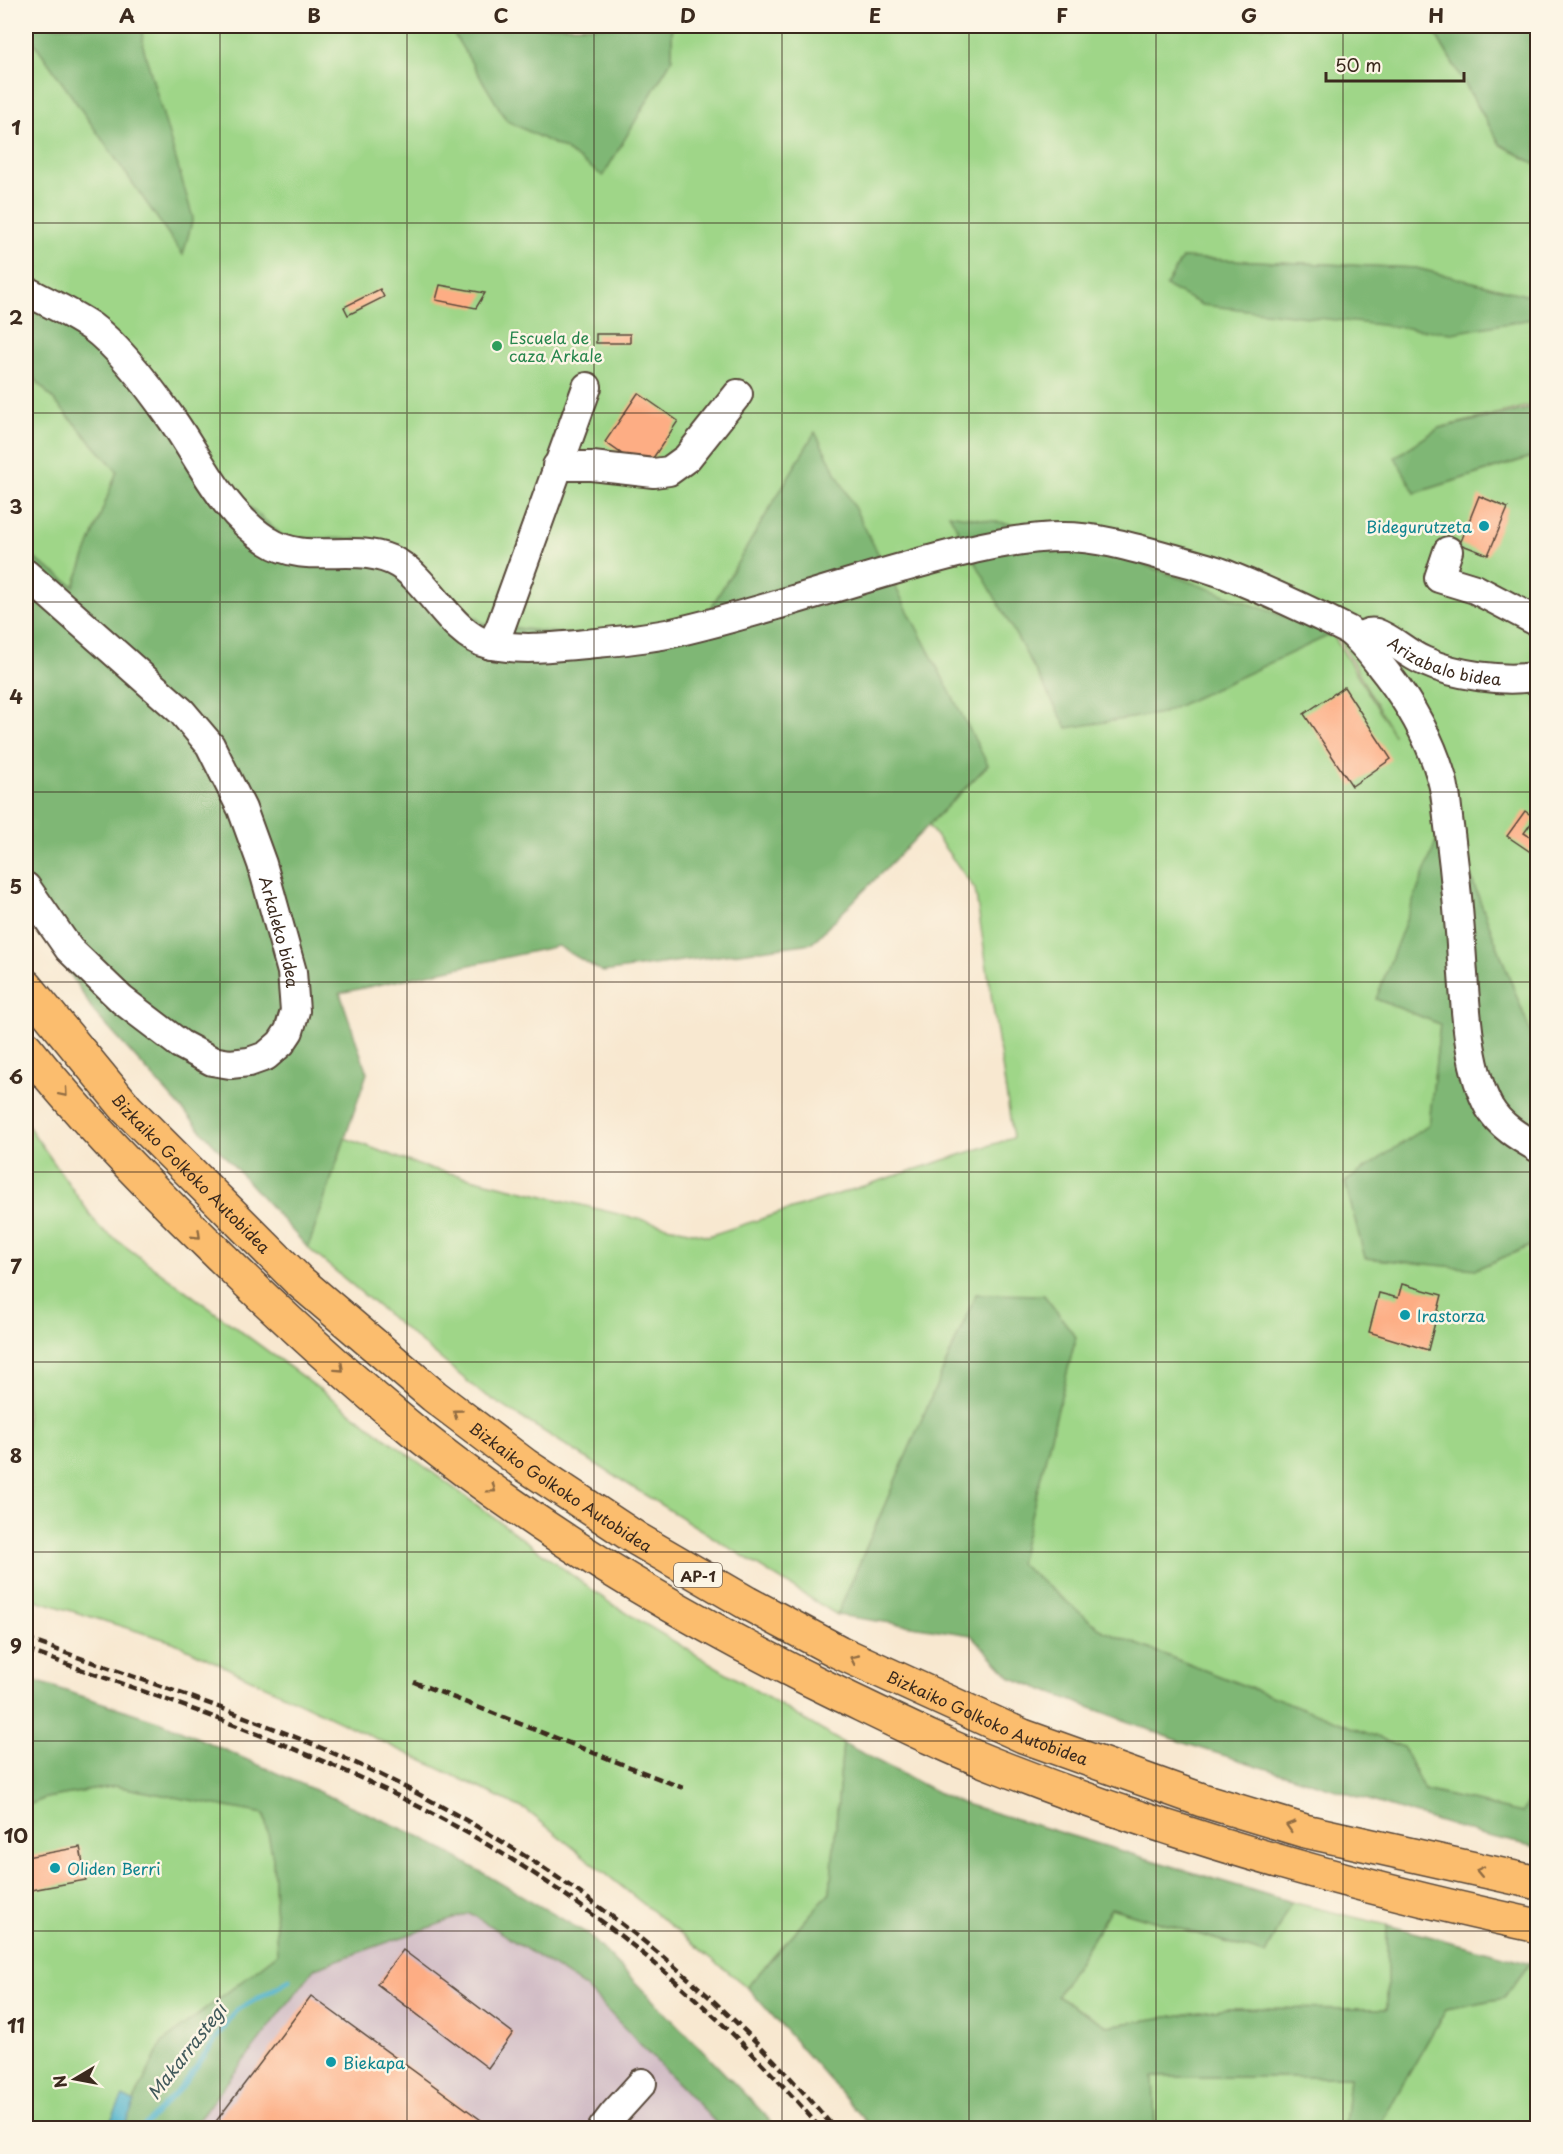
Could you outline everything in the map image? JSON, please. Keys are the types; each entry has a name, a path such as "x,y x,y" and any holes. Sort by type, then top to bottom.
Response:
{"highway":[{"name":"Bizkaiko Golkoko Autobidea","path":"26,986 57,1027 127,1109 298,1280 434,1396 525,1465 637,1539 747,1603 839,1652 1023,1736 1202,1800 1305,1831 1538,1883"},
{"name":"AP-1","path":"26,1048 101,1136 185,1222 257,1293 358,1384 418,1434 512,1504 668,1603 774,1663 889,1719 1001,1768 1104,1807 1203,1840 1326,1875 1538,1926"}],"street":[{"path":"26,291 92,327 118,351 171,417 220,496 269,542 290,551 371,554 389,558 408,569 463,629 479,641 491,645 519,648 550,647 626,640 674,632 952,554 1008,543 1060,537 1095,539 1133,547 1222,573 1348,630 1359,638 1399,690 1433,753 1443,781 1457,889 1465,998 1478,1076 1489,1107 1502,1124 1518,1137 1538,1148"},
{"path":"491,645 500,628 587,387"},
{"path":"557,466 592,466 654,473 669,471 687,458 738,394"},
{"path":"1448,551 1439,578 1475,589 1538,622"},
{"name":"Arkaleko bidea","path":"26,574 182,712 210,746 242,809 261,864 292,972 295,1011 289,1031 281,1043 266,1056 249,1062 230,1064 212,1061 180,1044 122,1000 69,949 26,886"},
{"name":"Arizabalo bidea","path":"1359,638 1364,633 1374,632 1423,661 1447,669 1485,676 1524,679 1538,676"},
{"path":"603,2128 642,2083"}],"shaded area":[{"path":"471,1913 585,1987 721,2128 192,2128 315,1968"}],"green space":[{"path":"26,26 665,26 672,59 672,26 1431,26 1500,144 1537,165 1537,292 1525,295 1416,268 1182,258 1166,286 1537,318 1537,404 1439,428 1415,493 1532,457 1537,467 1537,1049 1455,837 1377,999 1440,1024 1429,1126 1345,1182 1476,1269 1537,1243 1538,1780 1522,1813 1424,1790 1403,1747 1095,1628 1019,1563 1076,1337 976,1295 837,1615 479,1391 308,1248 345,1138 421,1166 708,1236 1013,1138 975,889 928,825 988,765 705,618 522,643 324,547 266,531 26,289","holes":["1333,635 1338,636 1386,722"]},
{"path":"26,26 142,26 143,46 193,218 183,255 26,31"},
{"path":"449,26 672,26 672,59 603,176 564,149 507,121"},
{"path":"1431,26 1537,26 1537,165 1500,144"},
{"path":"1182,258 1416,268 1525,295 1537,292 1537,318 1452,333 1202,305 1166,286"},
{"path":"26,289 99,329 237,496 285,538 368,539 484,624 588,637 703,621 815,432 988,765 812,943 603,972 558,946 340,993 367,1073 308,1248 94,1012 26,903 26,553 74,586 117,471 26,369"},
{"path":"26,369 118,470 74,586 26,553"},
{"path":"1537,407 1537,455 1415,493 1395,457 1439,428"},
{"path":"949,514 1049,530 1332,634 1163,713 1067,728"},
{"path":"1438,836 1455,836 1537,1049 1537,1243 1476,1269 1365,1258 1345,1182 1429,1125 1440,1024 1376,999"},
{"path":"26,1123 99,1227 610,1603 843,1743 830,1892 747,1987 526,1810 173,1642 26,1597"},
{"path":"976,1294 1044,1295 1076,1337 1019,1563 1103,1631 1403,1747 1424,1790 1522,1813 1537,1780 1537,1847 1479,1834 1187,1744 1012,1678 971,1635 837,1615"},
{"path":"26,1678 164,1723 423,1838 588,1934 778,2128 721,2128 585,1987 470,1913 315,1968 192,2128 121,2128 162,2043 277,1954 273,1858 264,1814 115,1786 46,1798 26,1806"},
{"path":"843,1743 952,1800 1291,1902 1265,1954 1111,1908 1057,1996 1107,2026 1228,2008 1387,2009 1387,1925 1530,1963 1504,1998 1446,2009 1383,2119 1383,2128 1345,2128 1350,2077 1153,2077 1155,2128 872,2128 747,1987 830,1892"},
{"path":"115,1786 264,1813 273,1858 277,1954 162,2043 121,2128 26,2128 26,1806 46,1798"},
{"path":"1291,1902 1387,1925 1388,2009 1228,2008 1107,2026 1057,1996 1111,1908 1265,1954"},
{"path":"1530,1963 1537,1965 1537,2128 1383,2128 1383,2119 1446,2009 1504,1998"},
{"path":"1153,2077 1350,2077 1345,2128 1155,2128"}],"water":[{"path":"123,2096 135,2102 123,2128 108,2126"}],"building":[{"path":"440,285 485,293 476,308 436,300"},
{"path":"380,289 384,297 348,315 344,307"},
{"path":"596,334 630,334 630,343 596,343"},
{"path":"638,393 678,421 645,470 605,442"},
{"name":"Bidegurutzeta","path":"1479,496 1508,508 1488,555 1460,544"},
{"path":"1344,687 1391,759 1352,786 1304,714"},
{"path":"1525,811 1535,818 1524,833 1538,842 1532,853 1507,836"},
{"name":"Irastorza","path":"1402,1284 1442,1295 1428,1350 1369,1332 1379,1293 1398,1298"},
{"name":"Oliden Berri","path":"80,1847 86,1880 26,1891 26,1857"},
{"path":"403,1950 513,2033 488,2068 377,1984"},
{"name":"Biekapa","path":"311,1996 492,2128 211,2128"}],"waterway":[{"name":"Makarrastegi","path":"142,2128 184,2084 237,2010 290,1980"}],"railway":[{"path":"26,1639 196,1699 323,1748 431,1801 496,1838 559,1878 677,1969 733,2019 785,2072 834,2128"},
{"path":"26,1650 180,1704 281,1744 381,1787 484,1842 590,1912 640,1951 735,2036 820,2128"},
{"path":"414,1682 683,1788"}],"place":[{"name":"Escuela de caza Arkale","path":"497,346"},
{"name":"Bidegurutzeta","path":"1484,526"},
{"name":"Irastorza","path":"1405,1315"},
{"name":"Oliden Berri","path":"55,1868"},
{"name":"Biekapa","path":"331,2062"}]}
